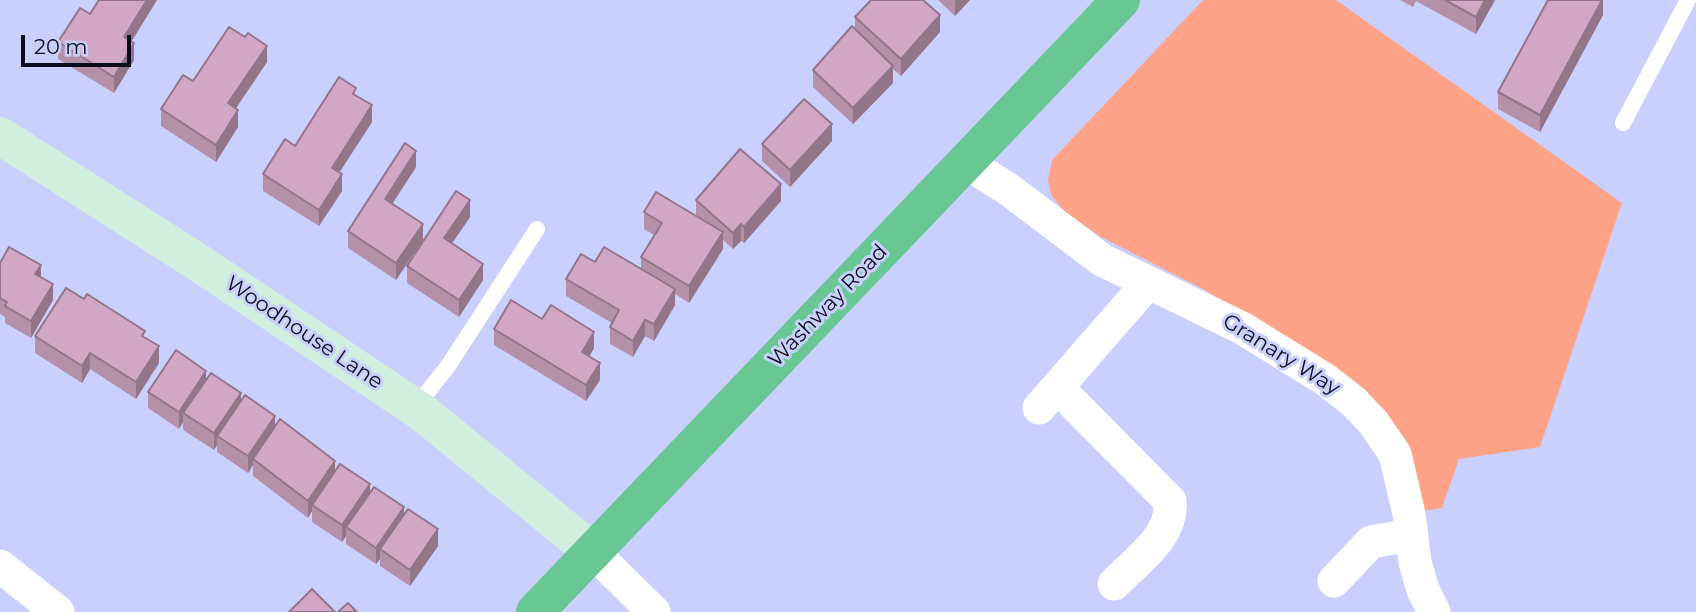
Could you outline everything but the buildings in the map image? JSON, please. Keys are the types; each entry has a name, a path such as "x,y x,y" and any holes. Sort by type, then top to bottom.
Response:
{"highway":[{"name":"Washway Road","path":"535,612 1121,0"}],"street":[{"name":"Woodhouse Lane","path":"0,136 200,263 415,408 494,468 593,551"},
{"name":"Granary Way","path":"965,162 1008,189 1102,260 1242,328 1306,366 1354,402 1373,422 1395,454 1423,590 1434,612"},
{"path":"1114,584 1165,531 1171,512 1170,501 1048,398 1148,283"},
{"path":"1334,581 1371,542 1411,535"},
{"path":"593,551 653,612"},
{"path":"0,566 58,612"}],"lane":[{"path":"1623,123 1689,0"},
{"path":"415,408 448,366 537,229"}],"shaded area":[{"path":"1203,0 1336,0 1622,203 1540,447 1459,459 1442,508 1417,512 1395,425 1293,347 1205,290 1101,237 1065,212 1051,195 1048,179 1052,160"}]}
